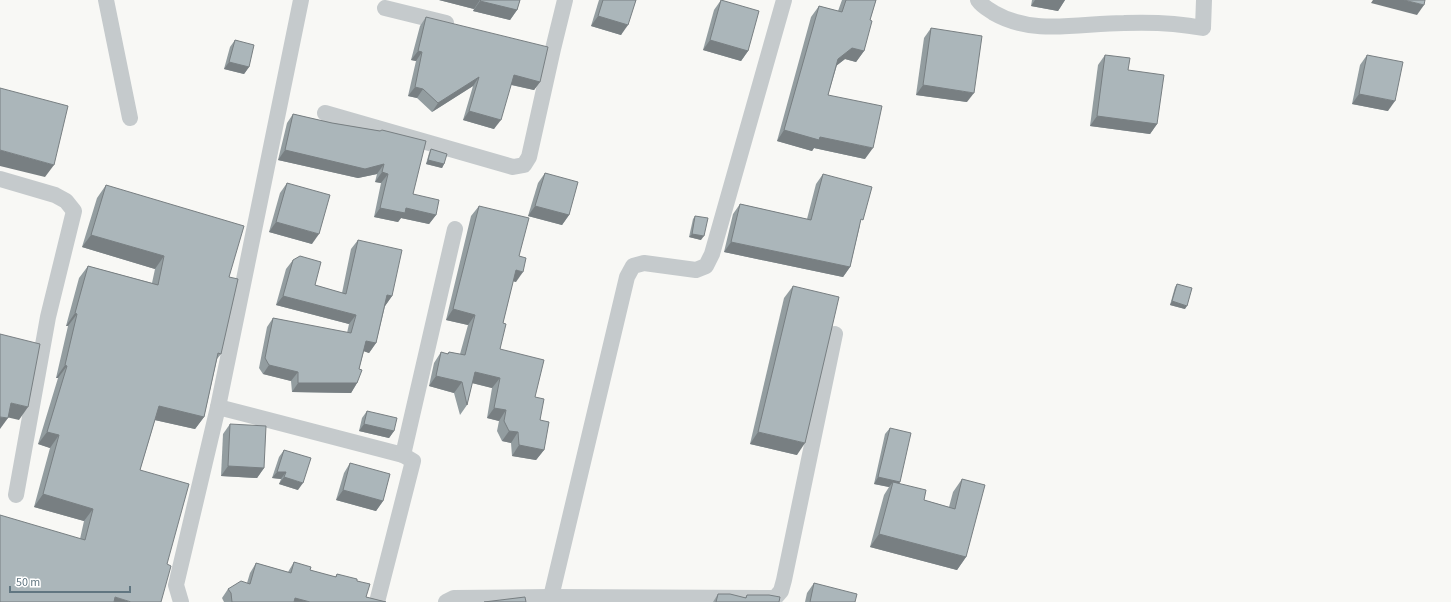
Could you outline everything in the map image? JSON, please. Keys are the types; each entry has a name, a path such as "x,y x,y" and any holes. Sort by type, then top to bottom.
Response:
{"street":[{"path":"106,0 130,118"},
{"path":"181,602 176,585 218,407 301,0"},
{"path":"325,113 512,167 524,165 529,157 545,47 565,0"},
{"path":"551,597 627,277 633,266 644,263 696,270 706,266 712,254 784,0"},
{"path":"978,0 981,5 1000,16 1027,24 1056,28 1124,23 1180,23 1203,28 1204,0"},
{"path":"385,8 461,27"},
{"path":"0,179 55,195 66,201 74,211 48,317 16,495"},
{"path":"403,455 455,229"},
{"path":"446,602 454,598 775,598 781,591 784,580 835,334"},
{"path":"218,407 403,455 413,462 378,602"}],"building":[{"path":"520,0 517,10 480,1"},
{"path":"603,0 636,0 628,25 598,16"},
{"path":"721,0 759,11 748,51 710,40"},
{"path":"846,0 876,0 870,20 872,21 864,51 852,48 838,59 828,95 882,106 873,148 820,137 819,140 784,130 819,6 842,12"},
{"path":"1404,0 1425,0 1424,5"},
{"path":"426,17 548,47 540,82 514,75 501,120 469,111 479,77 438,103 423,89 415,87 422,52 418,51"},
{"path":"931,28 982,36 974,93 923,85"},
{"path":"235,40 254,45 249,67 229,62"},
{"path":"1105,55 1130,58 1128,70 1164,75 1157,124 1097,116"},
{"path":"1367,55 1403,62 1395,101 1359,94"},
{"path":"0,88 68,106 54,165 0,150"},
{"path":"293,114 332,123 380,131 382,130 426,141 413,194 439,200 436,215 406,208 405,213 380,208 388,174 382,172 384,164 365,169 285,150"},
{"path":"431,149 447,154 444,164 428,160"},
{"path":"545,173 578,182 569,215 535,206"},
{"path":"823,174 872,187 863,220 861,219 850,267 731,242 740,204 811,220"},
{"path":"287,183 330,195 319,234 276,222"},
{"path":"106,185 244,226 229,277 238,279 221,354 218,353 204,417 159,406 140,470 189,484 167,564 171,566 161,602 131,602 115,597 114,602 0,602 0,515 85,540 93,509 43,494 59,435 47,432 67,366 65,365 77,314 75,313 88,266 158,285 164,256 91,235"},
{"path":"479,206 529,218 519,256 526,258 523,272 516,270 503,323 506,324 500,349 544,360 535,397 544,399 540,420 549,422 544,450 519,445 518,432 509,431 504,421 506,410 494,408 500,378 475,372 467,405 462,382 436,376 441,352 465,355 475,315 453,309"},
{"path":"695,216 708,218 704,236 692,234"},
{"path":"358,240 402,250 392,296 387,295 376,343 366,341 359,369 362,370 357,383 298,383 298,372 269,365 265,358 273,318 351,333 356,315 283,296 293,260 300,256 321,262 315,285 346,294"},
{"path":"1177,284 1192,288 1187,306 1172,301"},
{"path":"793,286 839,297 805,443 758,432"},
{"path":"0,334 40,344 28,407 11,403 8,418 0,417"},
{"path":"367,411 397,418 394,431 364,424"},
{"path":"230,424 266,426 264,468 228,466"},
{"path":"890,428 911,433 900,482 878,477"},
{"path":"284,450 311,458 303,483 284,477 286,472 277,472"},
{"path":"350,463 390,474 383,501 343,490"},
{"path":"962,479 985,485 966,557 879,534 893,482 926,490 924,500 955,509"},
{"path":"294,562 311,567 310,570 336,577 337,574 370,584 366,597 386,602 310,602 295,598 294,602 232,602 231,593 228,589 241,581 250,584 256,563 291,573"},
{"path":"814,583 857,594 855,602 810,602"},
{"path":"718,594 730,594 746,598 747,595 769,595 780,597 779,602 716,602"},
{"path":"525,597 526,602 484,602"}]}
